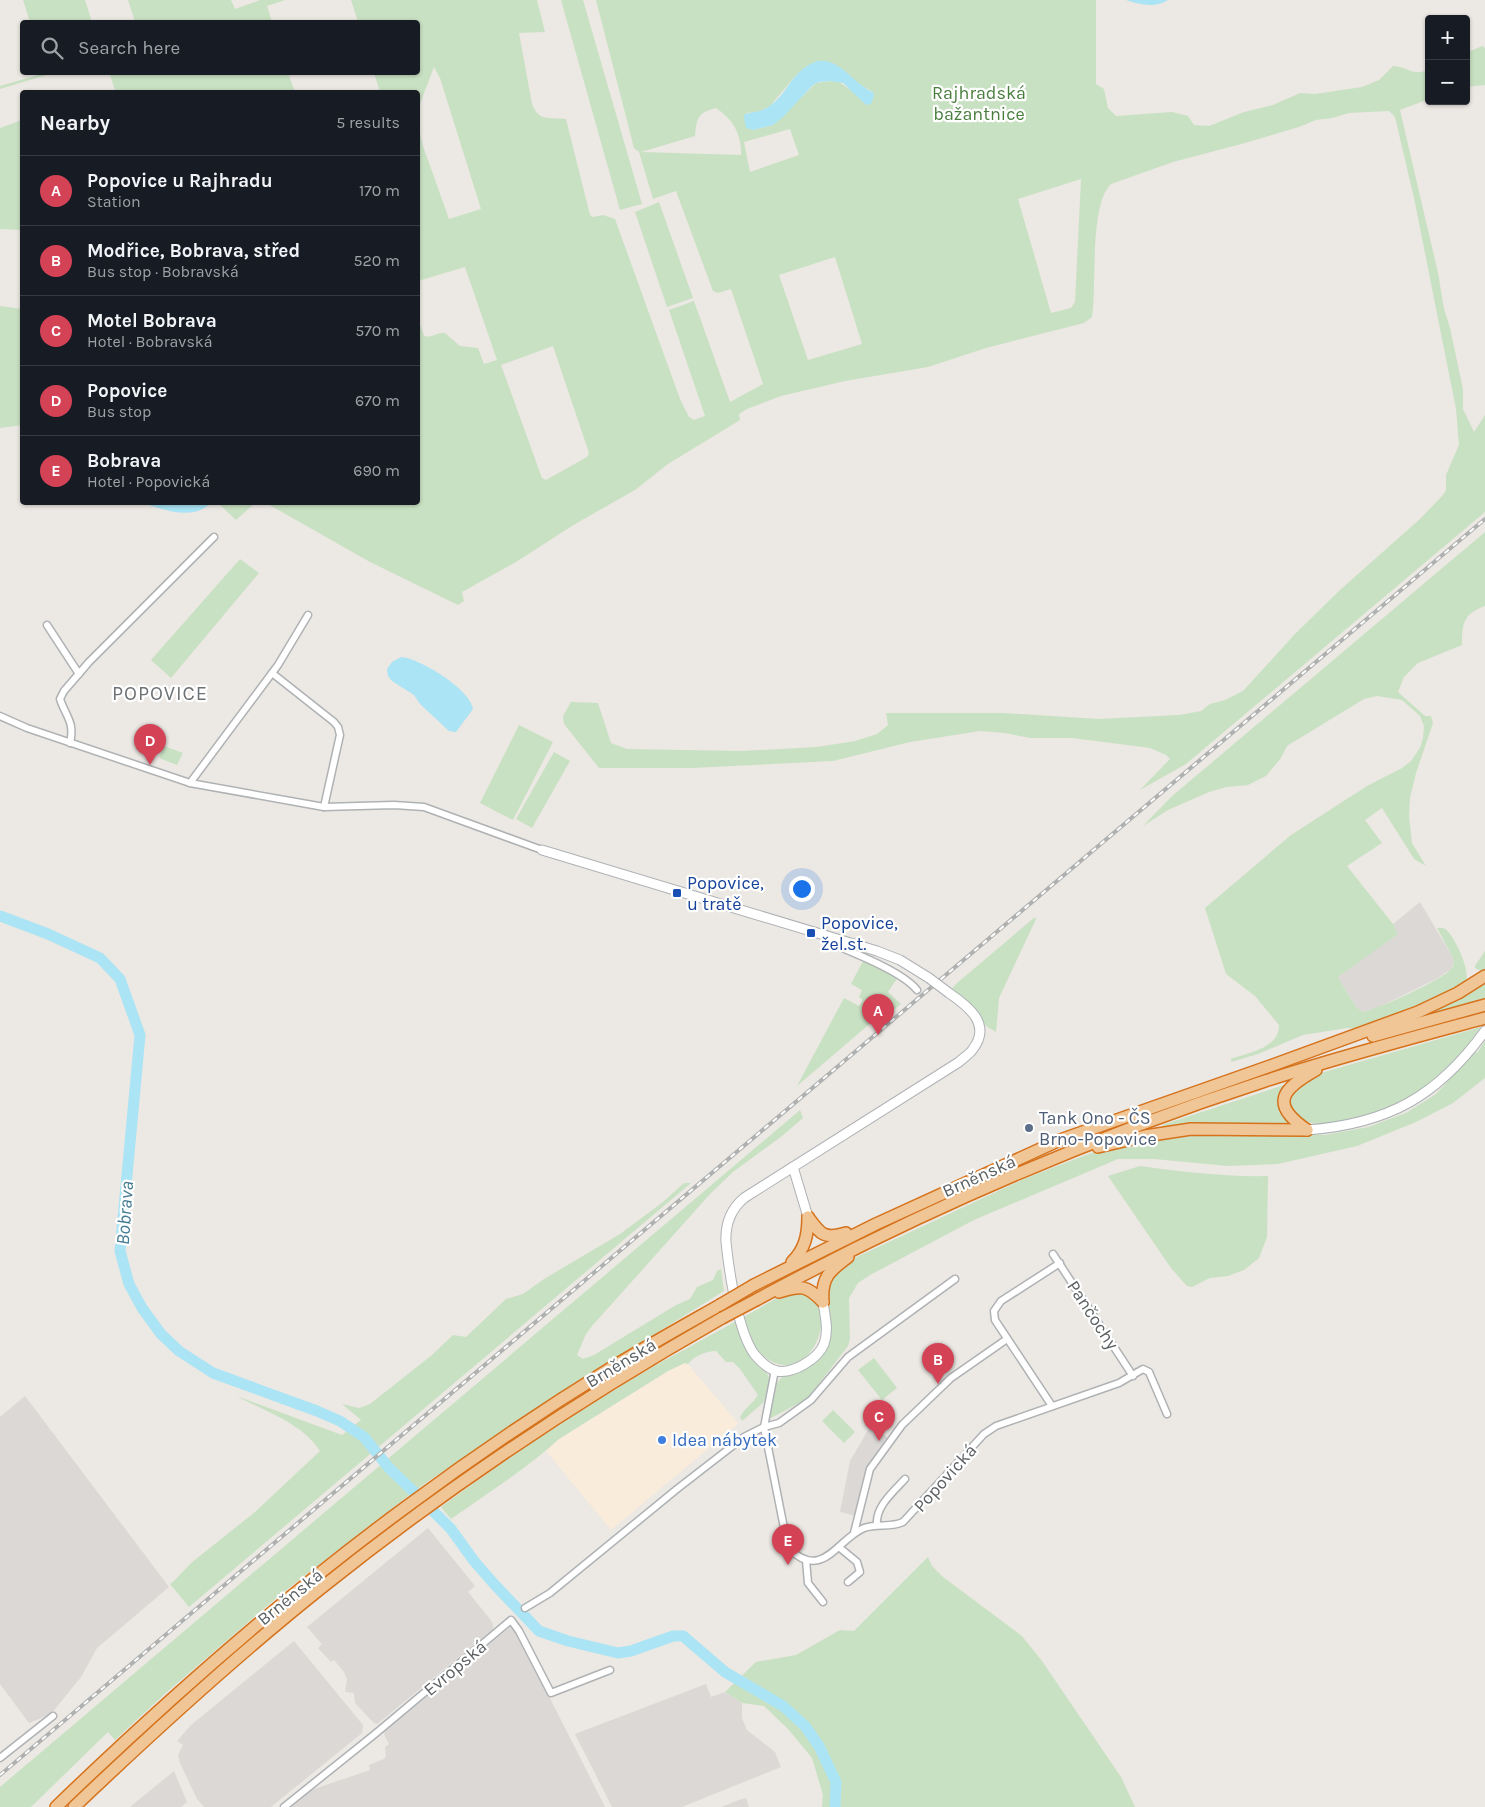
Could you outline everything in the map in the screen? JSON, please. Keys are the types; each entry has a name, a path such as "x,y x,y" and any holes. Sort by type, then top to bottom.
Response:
{"highway":[{"path":"1273,1065 1418,1012 1458,993 1485,976"},
{"path":"1273,1065 1485,1005"},
{"path":"1048,1161 1191,1106 1335,1060 1485,1018"},
{"path":"1307,1130 1286,1112 1285,1095 1293,1084 1335,1060"},
{"name":"Brněnská","path":"56,1807 180,1692 307,1583 404,1508 610,1368 754,1285 876,1224 1060,1140 1273,1065"},
{"path":"1048,1161 1124,1141 1176,1131 1224,1129 1307,1130"},
{"name":"Brněnská","path":"74,1807 244,1651 325,1585 442,1496 501,1455 569,1410 722,1318 870,1240 981,1189 1048,1161"},
{"path":"808,1216 819,1231 830,1237 876,1224"},
{"path":"785,1269 803,1249 807,1236 808,1216"},
{"path":"823,1302 822,1286 828,1274 870,1240"},
{"path":"756,1300 799,1287 811,1290 823,1302"}],"street":[{"path":"70,743 72,734 71,723 60,699 64,691 214,537"},
{"path":"190,783 272,673 308,615"},
{"path":"47,625 79,674"},
{"path":"272,673 332,720 340,732 324,807"},
{"path":"0,716 27,728 190,783 324,807 394,805 439,811 542,850 877,950 900,960 929,978 971,1009 977,1018 980,1034 974,1049 959,1062 741,1202 729,1218 725,1229 728,1260 744,1333 756,1357 767,1366 775,1370 785,1371 801,1365 820,1350 824,1343 826,1332 823,1302"},
{"path":"824,934 828,942 881,966 912,984 916,990"},
{"path":"1307,1130 1363,1122 1397,1110 1433,1088 1451,1072 1485,1031"},
{"path":"793,1167 808,1216"},
{"name":"Pančochy","path":"1053,1254 1133,1376"},
{"path":"1052,1406 995,1320 994,1311 1001,1301 1060,1263"},
{"path":"525,1608 550,1593 684,1483 744,1437 764,1426 779,1423 811,1400 848,1357 955,1278"},
{"path":"775,1370 764,1426 788,1548 797,1556 806,1560 825,1558 840,1548 854,1533 870,1468 902,1425 951,1378 1007,1339"},
{"name":"Popovická","path":"854,1533 869,1526 895,1525 906,1520 984,1434 996,1426 1119,1383 1143,1369 1149,1372 1167,1414"},
{"path":"877,1526 877,1514 880,1508 905,1479"},
{"path":"840,1548 857,1562 860,1572 848,1582"},
{"path":"806,1560 808,1583 822,1602"},
{"name":"Evropská","path":"284,1807 375,1734 511,1620 519,1631 551,1693 610,1670"},
{"path":"0,1758 53,1716"}],"shaded area":[{"path":"1420,902 1453,958 1454,962 1451,969 1436,979 1375,1009 1363,1012 1356,1007 1338,977 1397,934 1393,924"},
{"path":"686,1362 739,1423 611,1530 546,1451 559,1439 668,1371"},
{"path":"25,1396 169,1587 97,1648 81,1677 51,1714 29,1723 0,1684 0,1417"},
{"path":"871,1425 888,1438 867,1470 856,1516 840,1512 850,1461"},
{"path":"428,1528 475,1586 468,1592 490,1619 493,1629 377,1724 355,1703 354,1693 345,1692 347,1679 344,1672 334,1660 331,1662 318,1648 322,1644 307,1627"},
{"path":"513,1625 605,1807 290,1807 311,1790 370,1770 369,1765 384,1759 386,1756 385,1747 389,1744 384,1734 386,1729"},
{"path":"294,1641 363,1725 362,1733 271,1807 204,1807 197,1799 180,1763 178,1755 183,1745 177,1741 191,1725"},
{"path":"706,1684 711,1697 725,1692 742,1703 742,1718 747,1730 775,1752 781,1767 682,1807 612,1807 575,1734"},
{"path":"174,1771 187,1802 181,1807 130,1807"},
{"path":"746,1798 749,1807 721,1807 739,1800"}],"green space":[{"path":"23,0 85,0 91,20 29,20"},
{"path":"128,0 231,0 235,9 260,0 285,0 267,6 271,20 134,20"},
{"name":"Rajhradská bažantnice","path":"351,0 537,0 545,32 519,33 532,104 538,114 545,118 566,119 590,215 593,217 603,215 615,219 680,399 689,417 694,420 705,416 669,310 694,301 730,402 763,384 731,289 718,293 713,291 676,191 653,199 639,152 634,148 596,0 1096,0 1096,84 1104,89 1108,108 1116,116 1172,112 1188,116 1194,125 1209,126 1244,112 1273,105 1300,93 1315,94 1362,87 1379,80 1393,66 1413,72 1425,71 1425,101 1400,110 1463,389 1463,409 1474,432 1485,415 1485,512 1186,764 1140,790 1170,759 1166,755 1150,748 1072,738 1030,738 980,731 910,742 833,761 692,768 599,768 564,724 563,716 571,702 598,703 611,743 627,749 742,751 817,747 855,741 877,734 888,725 886,713 1003,713 1099,719 1179,715 1201,711 1210,704 1225,700 1243,691 1295,634 1340,590 1420,519 1443,495 1446,490 1446,475 1459,445 1456,409 1414,198 1395,117 1389,111 1349,113 1316,120 1245,143 1173,162 1111,184 1104,195 1099,209 1095,247 1092,317 1084,323 986,348 928,367 845,381 781,396 747,409 739,414 740,420 668,464 635,490 575,524 516,562 462,592 464,601 458,605 370,562 270,505 420,505 420,324 424,336 445,333 460,346 478,348 484,364 497,360 465,267 420,280 420,133 449,219 481,209 440,78 434,67 420,104 420,90 379,90 375,75 420,75 420,20 357,20","holes":["833,63 859,84 873,92 852,91 839,82 816,83 773,125 753,130 746,113 758,112 770,106 797,74","716,108 732,122 738,134 741,155 641,152 695,136 699,117 702,114","790,129 799,155 750,172 744,142","1081,179 1075,302 1071,308 1051,313 1018,199","835,257 862,344 808,360 779,275","553,346 589,453 587,457 546,480 542,478 501,365"]},
{"path":"561,0 583,0 642,204 620,210"},
{"path":"1482,46 1485,48 1485,85 1470,87 1470,51"},
{"path":"38,75 46,75 0,89 0,86"},
{"path":"110,75 289,75 294,90 115,90"},
{"path":"20,121 20,230 0,229 0,128"},
{"path":"659,202 693,298 667,307 635,212"},
{"path":"0,306 20,309 20,425 0,428"},
{"path":"220,505 253,505 236,520"},
{"path":"1485,532 1485,606 1468,616 1465,621 1462,631 1462,645 1418,663 1404,677 1398,692 1425,716 1431,716 1433,723 1416,773 1410,798 1409,817 1412,843 1426,866 1414,859 1382,808 1365,820 1382,843 1347,866 1393,924 1398,934 1338,977 1356,1007 1363,1012 1409,994 1436,980 1453,967 1453,958 1437,928 1441,928 1449,932 1453,938 1465,964 1467,979 1465,984 1445,997 1358,1029 1347,1028 1303,1035 1258,1054 1231,1062 1231,1059 1254,1052 1269,1044 1278,1033 1279,1025 1255,996 1226,974 1205,908 1291,835 1367,786 1402,768 1411,761 1420,748 1424,726 1420,716 1402,700 1377,696 1364,699 1287,746 1281,758 1266,776 1248,785 1227,787 1209,792 1168,810 1143,826 1171,797"},
{"path":"240,559 259,573 171,678 151,660"},
{"path":"519,725 553,742 513,820 480,803"},
{"path":"164,746 183,753 177,765 159,758"},
{"path":"554,752 570,761 532,828 516,819"},
{"path":"1035,917 1036,919 999,998 996,1032 986,1026 975,1009 951,990"},
{"path":"1485,951 1485,970 1481,971 1475,968 1475,966"},
{"path":"864,959 898,977 888,992 901,1004 891,1012 887,1009 797,1086 844,998 859,1006 863,1000 859,997 862,990 851,984"},
{"path":"1485,981 1485,999 1432,1013"},
{"path":"1481,1027 1468,1047 1439,1075 1418,1092 1383,1111 1351,1120 1319,1124 1299,1118 1290,1106 1291,1094 1307,1077"},
{"path":"1485,1041 1485,1078 1453,1103 1416,1122 1357,1146 1278,1164 1228,1166 1154,1159 1118,1159 974,1220 858,1283 849,1298 850,1339 848,1346 807,1399 769,1419 777,1383 782,1377 813,1363 830,1318 826,1297 828,1281 848,1261 1026,1178 1099,1150 1167,1136 1261,1133 1325,1135 1368,1127 1406,1113 1436,1094 1475,1052 1477,1053"},
{"path":"1287,1084 1280,1096 1297,1128 1166,1129 1162,1125"},
{"path":"800,1110 803,1118 733,1172 711,1193 592,1326 586,1334 577,1355 583,1359 594,1355 676,1305 690,1299 697,1287 713,1280 717,1271 721,1269 724,1291 576,1383 427,1482 281,1594 168,1691 115,1740 108,1732 31,1807 0,1807 0,1787"},
{"path":"1140,1166 1204,1174 1268,1176 1267,1237 1259,1258 1244,1270 1228,1276 1210,1278 1192,1287 1187,1286 1171,1268 1108,1176"},
{"path":"684,1183 691,1183 189,1607 170,1584 191,1563 255,1512 320,1451 312,1441 293,1425 236,1396 342,1435 361,1420 342,1404 359,1408 370,1404 432,1355 453,1335 466,1337 506,1299 523,1294 544,1279 620,1234 663,1202"},
{"path":"804,1290 816,1301 820,1308 820,1330 817,1340 805,1358 796,1363 786,1365 776,1363 760,1353 753,1344 744,1317 789,1291"},
{"path":"738,1320 770,1379 764,1402 742,1421 740,1417 758,1395 733,1362 726,1362 716,1351 704,1353 688,1364 685,1363 668,1371 559,1439 520,1471 451,1519 441,1507 512,1456 586,1408"},
{"path":"874,1358 897,1388 882,1400 858,1370"},
{"path":"833,1410 855,1432 844,1443 822,1421"},
{"path":"928,1557 932,1566 943,1577 1022,1636 1042,1661 1121,1777 1135,1807 822,1807 823,1795 812,1758 789,1730 764,1706 742,1703 725,1692 756,1662 796,1655 840,1630 854,1631"}],"water":[{"path":"1126,0 1168,0 1163,3 1148,5"},
{"path":"817,61 833,63 873,92 874,96 871,104 866,105 843,83 819,82 813,85 773,125 753,130 746,128 745,114 760,111 775,102 800,71"},
{"path":"150,505 208,505 196,512 169,511"},
{"path":"401,657 420,663 443,676 464,693 470,701 473,709 456,732 449,731 420,704 414,695 392,681 388,676 387,669 392,662"}],"waterway":[{"name":"Bobrava","path":"0,916 48,934 100,958 120,979 140,1035 120,1251 129,1284 142,1308 161,1334 179,1351 213,1373 317,1411 340,1421 364,1437 389,1468 414,1492"},
{"name":"Bobrava","path":"434,1512 451,1529 474,1561 495,1585 539,1631 568,1641 618,1653 631,1651 673,1636 683,1636 725,1672 783,1706 805,1726 819,1746 836,1782 835,1807"}],"railway":[{"path":"0,1775 1485,519"}],"place":[{"name":"Popovice","path":"150,765"},
{"name":"Popovice, u tratě","path":"677,893"},
{"name":"Popovice, žel.st.","path":"811,933"},
{"name":"Popovice u Rajhradu","path":"878,1035"},
{"name":"Tank Ono - ČS Brno-Popovice","path":"1029,1128"},
{"name":"Modřice, Bobrava, střed","path":"938,1384"},
{"name":"Idea nábytek","path":"662,1440"},
{"name":"Motel Bobrava","path":"879,1441"},
{"name":"Bobrava","path":"788,1565"}],"district":[{"name":"POPOVICE","path":"160,693"}]}
